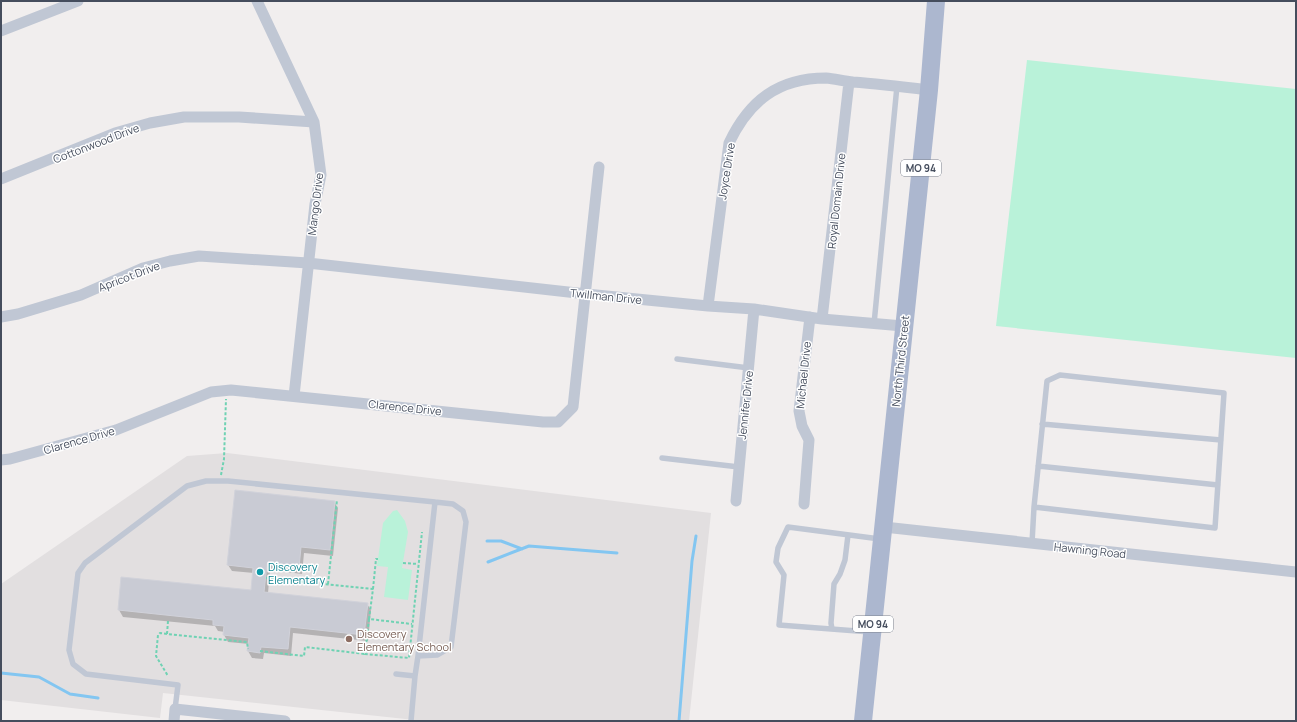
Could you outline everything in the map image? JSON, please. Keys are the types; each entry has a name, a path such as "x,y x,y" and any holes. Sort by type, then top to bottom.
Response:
{"main road":[{"name":"North Third Street","path":"863,721 903,326 929,90 936,1"}],"street":[{"path":"1,31 78,1"},
{"name":"Mango Drive","path":"256,1 314,122 321,175 315,204 294,396"},
{"name":"Joyce Drive","path":"708,306 729,143 736,129 754,104 765,96 788,84 827,78 849,82 929,90"},
{"name":"Royal Domain Drive","path":"822,319 849,82"},
{"name":"Cottonwood Drive","path":"1,179 115,133 150,123 184,117 314,122"},
{"name":"Clarence Drive","path":"1,460 10,459 116,430 211,392 227,390 543,422 558,422 573,407 599,167"},
{"name":"Apricot Drive","path":"1,317 18,314 81,295 142,268 170,260 200,256 308,263"},
{"name":"Twillman Drive","path":"308,263 586,294 754,309 822,319 903,326"},
{"name":"Jennifer Drive","path":"736,501 754,309"},
{"name":"Michael Drive","path":"804,504 809,440 802,426 798,411 810,317"},
{"name":"Hawning Road","path":"883,533 1032,543 1296,572"},
{"path":"174,721 175,710 285,721"}],"lane":[{"path":"874,324 897,86"},
{"path":"677,359 749,368"},
{"path":"1032,543 1034,507 1047,381 1060,375 1224,393 1215,528 1034,507"},
{"path":"1042,424 1221,440"},
{"path":"662,458 739,467"},
{"path":"1038,466 1218,485"},
{"path":"175,710 178,685 86,674 73,664 69,650 78,573 84,563 187,486 206,481 236,482 436,502 453,504 463,511 466,522 451,647 437,655 418,656"},
{"path":"411,721 436,502"},
{"path":"872,632 779,625 784,575 776,562 778,548 788,527 848,535 883,533"},
{"path":"832,629 834,584 840,574 845,560 848,535"},
{"path":"396,674 415,676"}],"path":[{"path":"221,475 224,459 227,390"},
{"path":"328,584 337,498"},
{"path":"260,651 304,656 305,647 409,658 422,532"},
{"path":"365,654 376,559 378,559"},
{"path":"403,563 418,564"},
{"path":"266,578 373,589"},
{"path":"369,618 412,624"},
{"path":"167,634 168,621"},
{"path":"168,676 156,656 158,635 160,633 248,642 248,649"}],"shaded area":[{"name":"Discovery Elementary School","path":"227,453 711,513 689,721 424,721 163,693 160,718 1,700 1,584 187,456"}],"green space":[{"path":"1027,60 1296,89 1296,358 996,326"},
{"path":"397,510 405,521 408,532 402,568 412,570 408,600 384,597 388,567 377,566 383,523 393,511"}],"building":[{"name":"Discovery Elementary","path":"235,490 335,501 330,550 301,547 299,568 267,564 264,592 368,603 364,635 290,627 288,649 261,647 260,653 247,651 249,638 223,635 224,626 213,625 213,620 118,610 121,577 251,590 253,568 227,565"}],"waterway":[{"path":"679,721 692,561 696,536"},
{"path":"487,541 501,541 522,549"},
{"path":"488,562 529,546 617,553"},
{"path":"1,673 39,677 70,694 98,698"}],"place":[{"name":"Discovery Elementary","path":"260,572"},
{"name":"Discovery Elementary School","path":"349,639"}]}
